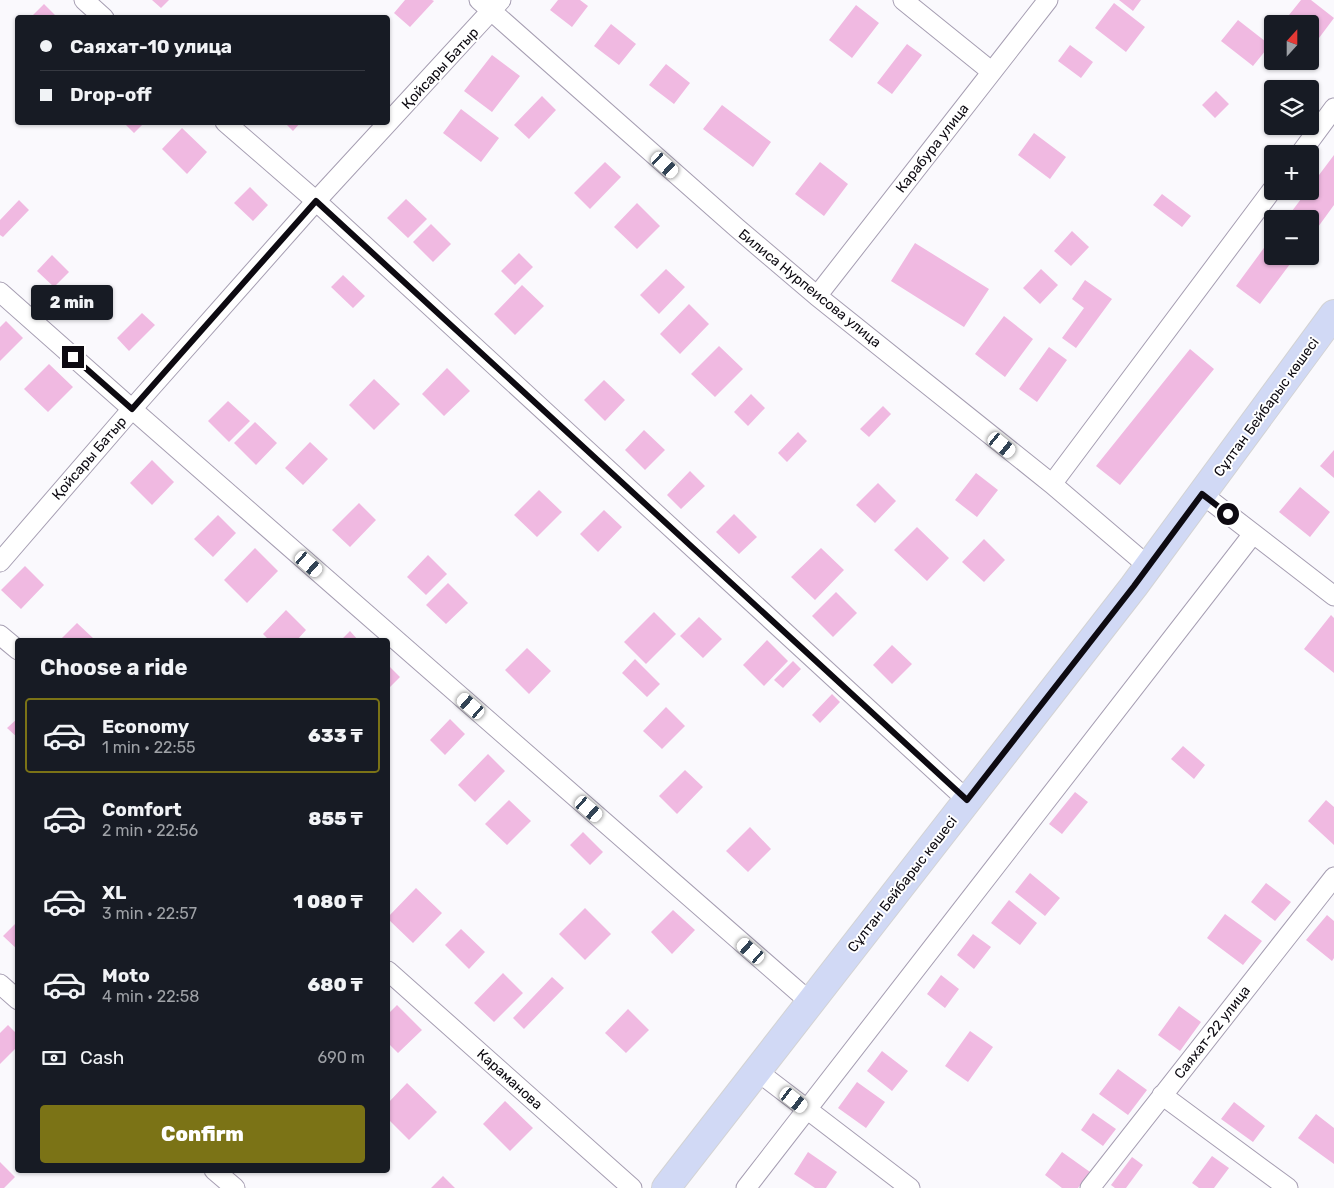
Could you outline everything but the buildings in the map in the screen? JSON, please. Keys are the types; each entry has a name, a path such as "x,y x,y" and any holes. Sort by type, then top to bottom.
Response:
{"main road":[{"name":"Сұлтан Бейбарыс көшесі","path":"666,1188 1148,566 1334,314"}],"street":[{"path":"84,0 101,15"},
{"path":"903,0 992,72"},
{"name":"Карабура улица","path":"817,296 1048,0"},
{"name":"Қойсары Батыр","path":"390,118 491,4"},
{"name":"Билиса Нурпеисова улица","path":"491,4 737,228 817,296 1052,484 1148,566"},
{"path":"1307,145 1334,108"},
{"path":"228,125 316,201 967,800"},
{"name":"Қойсары Батыр","path":"0,562 132,409 384,125"},
{"path":"1052,484 1265,200"},
{"path":"0,292 810,1002"},
{"path":"1202,494 1334,596"},
{"path":"746,1188 1253,534"},
{"path":"0,635 15,648"},
{"name":"Саяхат-22 улица","path":"1090,1188 1162,1095 1330,889"},
{"name":"Караманова","path":"390,973 632,1188"},
{"path":"0,984 15,997"},
{"path":"757,1071 910,1188"},
{"path":"1162,1095 1288,1188"},
{"path":"218,1173 235,1188"}],"route":[{"path":"73,357 132,409 316,201 967,800 1134,586 1202,494 1228,514"}]}
